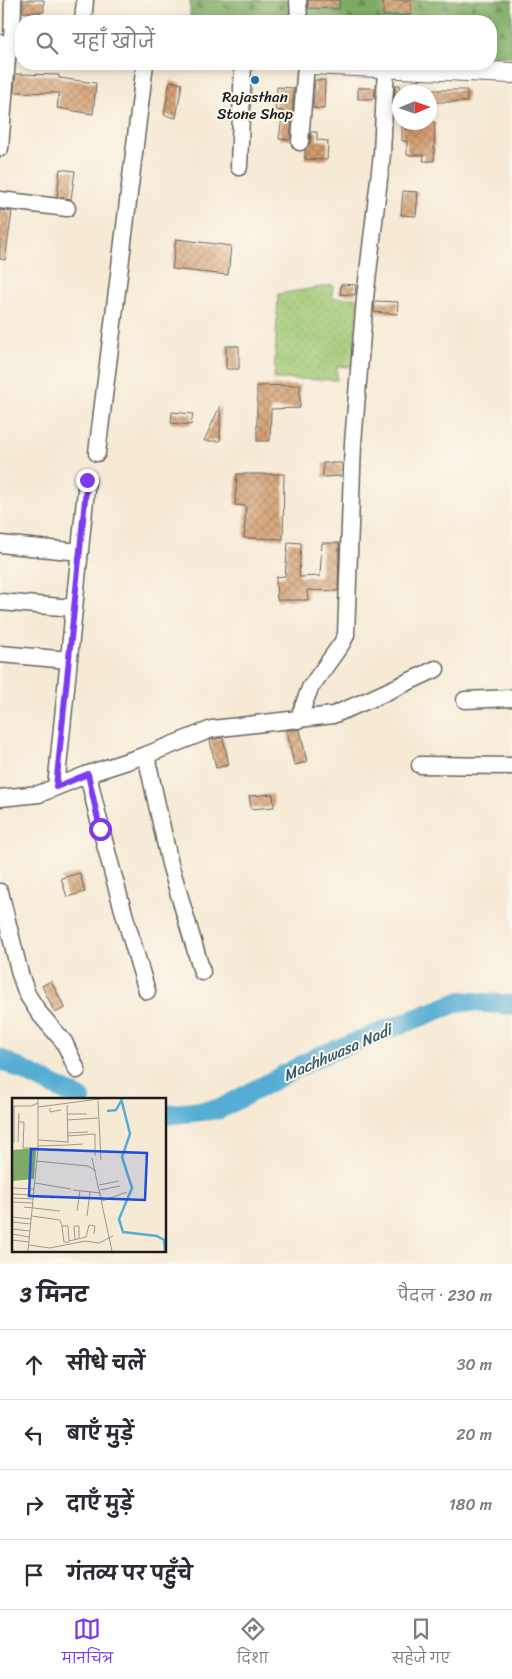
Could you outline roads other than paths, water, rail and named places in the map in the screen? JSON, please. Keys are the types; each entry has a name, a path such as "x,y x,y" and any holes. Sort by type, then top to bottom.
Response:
{"main road":[{"path":"458,70 512,73"}],"street":[{"path":"0,148 9,126 10,46 13,0"},
{"path":"84,15 85,0"},
{"path":"298,0 299,15"},
{"path":"97,453 144,70"},
{"path":"240,167 243,70"},
{"path":"300,142 306,70"},
{"path":"298,720 310,688 346,635 353,443 364,307 382,154 386,70"},
{"path":"0,200 67,208"},
{"path":"56,787 87,480"},
{"path":"0,544 80,552"},
{"path":"0,602 74,608"},
{"path":"0,654 69,660"},
{"path":"0,798 39,794 212,729 332,715 436,669"},
{"path":"465,700 512,698"},
{"path":"146,755 170,864 202,972"},
{"path":"420,765 512,766"},
{"path":"88,774 100,829 147,991"},
{"path":"0,892 20,974 27,994 39,1013 64,1042 77,1070"}],"waterway":[{"name":"Machhwasa Nadi","path":"166,1115 220,1109 317,1057 461,1001 512,1005"},
{"name":"Machhwasa Nadi","path":"0,1059 79,1098"}],"place":[{"name":"Rajasthan Stone Shop","path":"255,80"}]}
